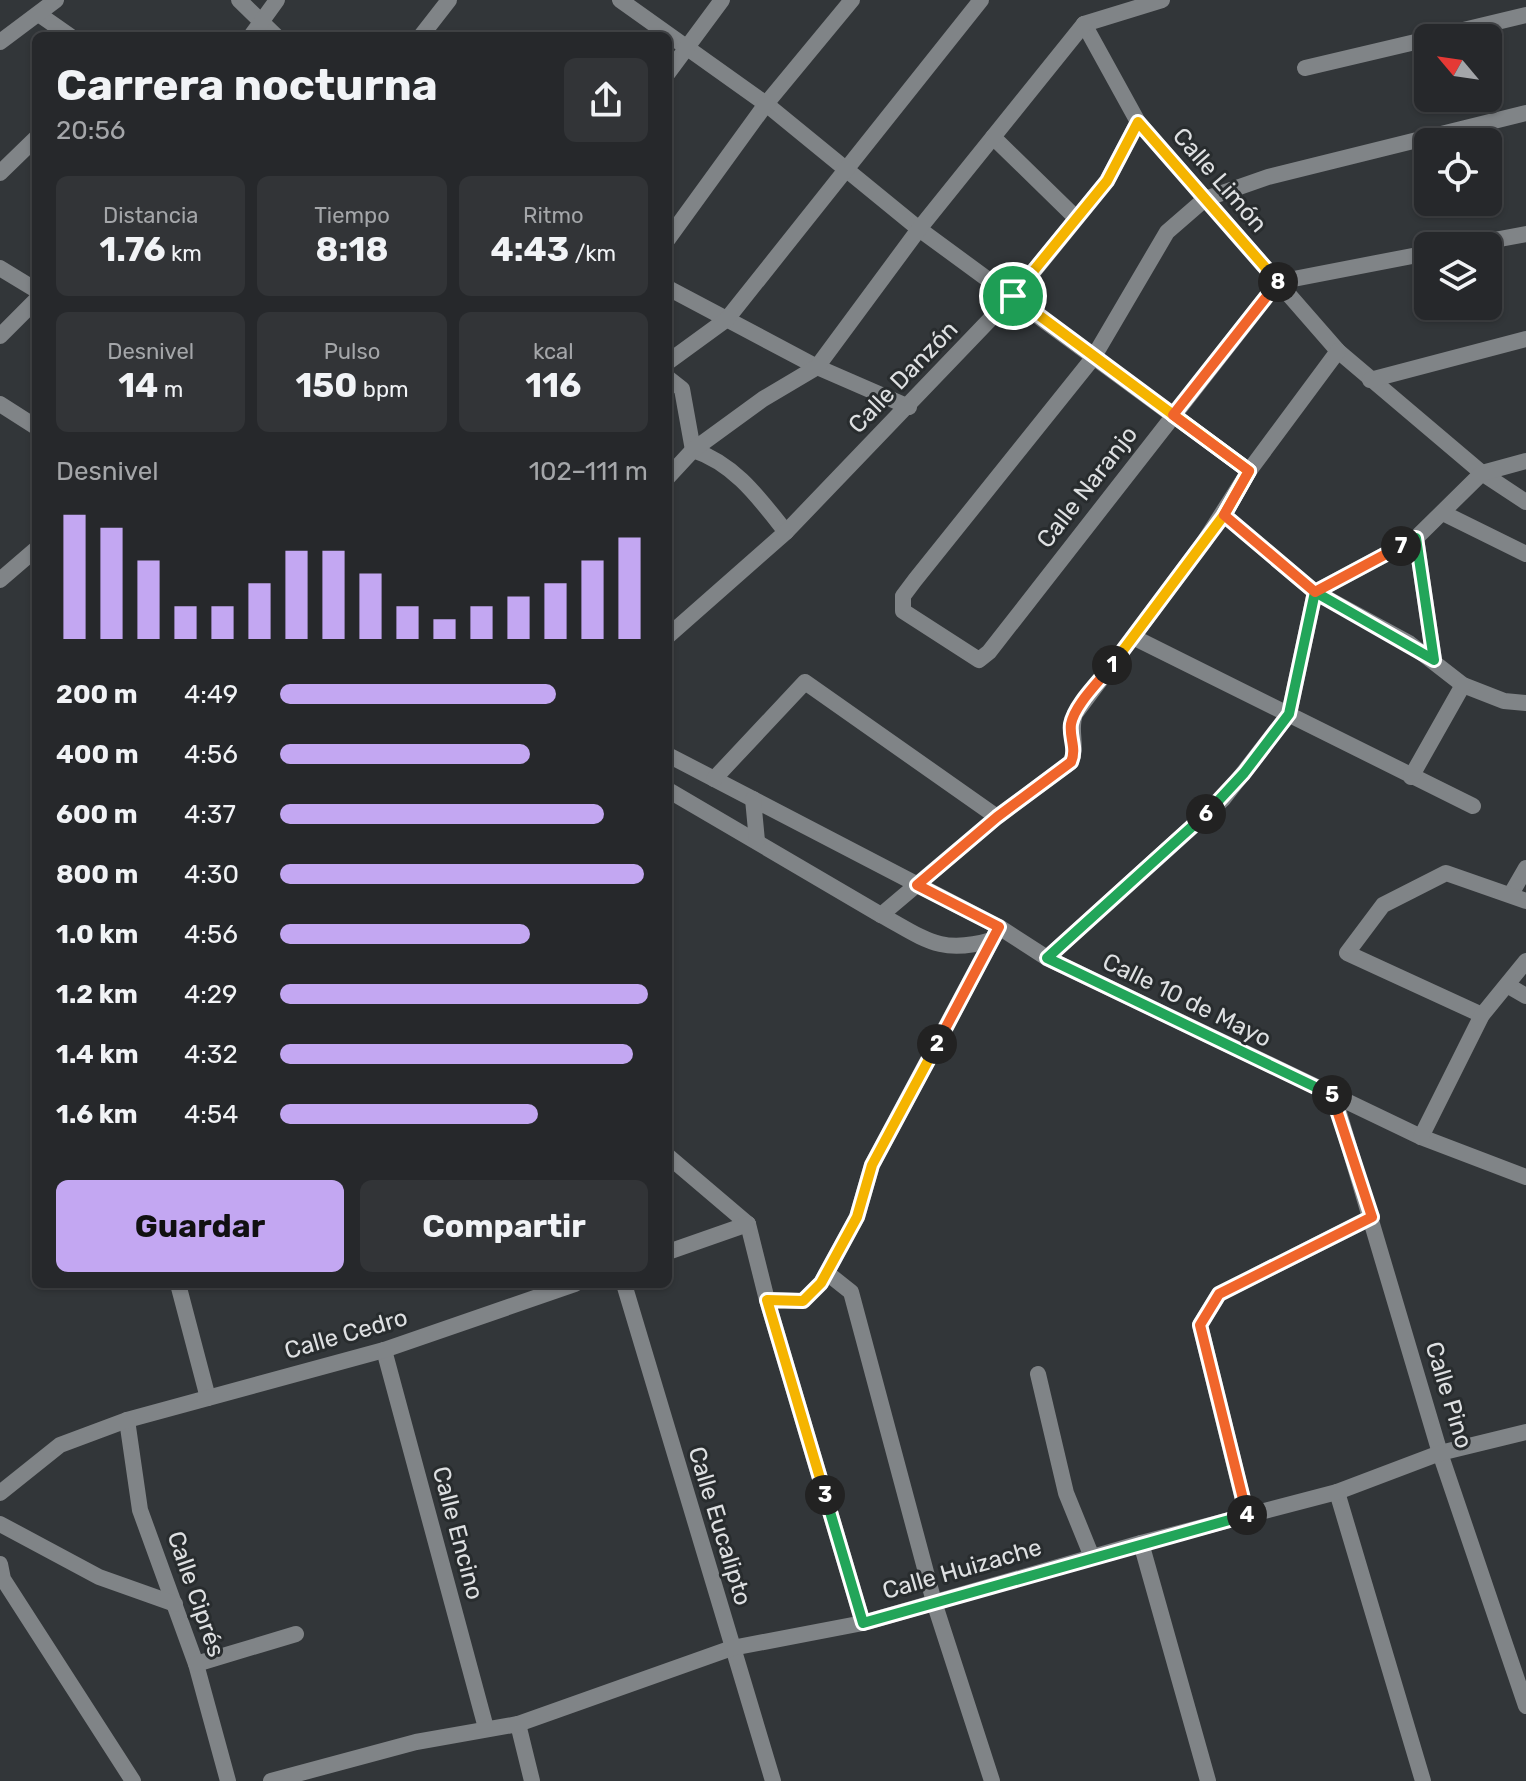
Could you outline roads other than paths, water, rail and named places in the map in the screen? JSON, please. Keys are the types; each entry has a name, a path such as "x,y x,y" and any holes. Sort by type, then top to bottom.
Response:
{"street":[{"path":"0,42 56,0"},
{"path":"239,0 272,32"},
{"path":"254,32 277,0"},
{"path":"424,32 449,0"},
{"path":"620,0 665,32"},
{"path":"672,67 722,0"},
{"path":"672,233 766,104 852,0"},
{"path":"672,473 693,450 763,399 817,367 919,229 1084,24 1162,0"},
{"path":"672,359 727,319 974,3"},
{"path":"40,15 64,32"},
{"path":"1488,24 1526,15"},
{"name":"Calle Limón","path":"1084,24 1138,122 1338,351 1482,473 1526,502"},
{"path":"672,37 766,104 919,229 1249,471"},
{"path":"1305,68 1414,42"},
{"path":"1093,358 1167,232 1205,199 1268,177 1526,113"},
{"name":"Calle Danzón","path":"672,632 786,532 1013,296 1107,181 1138,122"},
{"path":"993,137 1075,217"},
{"path":"0,173 32,142"},
{"path":"1502,238 1526,234"},
{"path":"1278,282 1414,256"},
{"path":"0,268 32,288"},
{"name":"Calle Naranjo","path":"1093,358 903,596 903,611 979,660 989,652 1278,282"},
{"path":"672,290 817,367 909,407"},
{"path":"0,336 32,304"},
{"path":"1370,380 1526,339"},
{"path":"881,915 997,817 1071,762 1076,751 1070,727 1075,714 1224,515 1249,471 1338,351"},
{"path":"672,381 682,389 693,450"},
{"path":"0,404 32,424"},
{"path":"693,450 713,457 743,479 786,532"},
{"path":"1047,958 1223,799 1289,714 1315,592 1416,538 1482,473 1526,461"},
{"path":"1443,513 1526,554"},
{"path":"1224,515 1315,592 1434,660 1463,685 1504,701 1526,703"},
{"path":"1416,538 1434,660"},
{"path":"0,580 32,552"},
{"path":"1133,637 1473,806"},
{"path":"714,779 805,682 997,817"},
{"path":"1411,777 1463,685"},
{"name":"Calle 10 de Mayo","path":"672,757 917,885 995,934 1421,1137 1526,1177"},
{"path":"672,792 933,943 961,949 995,934"},
{"path":"753,799 757,841"},
{"path":"1482,1015 1347,953 1383,905 1446,873 1518,897 1526,868"},
{"path":"767,1300 803,1301 827,1273 857,1217 872,1165 995,934"},
{"path":"1421,1137 1482,1015 1526,961"},
{"path":"1507,985 1526,996"},
{"name":"Calle Pino","path":"1334,1096 1440,1453 1526,1706"},
{"path":"672,1160 705,1191 748,1224 767,1300 863,1623"},
{"path":"1247,1516 1200,1325 1219,1294 1372,1217"},
{"path":"672,1251 748,1224"},
{"path":"827,1273 851,1292 934,1602 992,1781"},
{"path":"179,1288 208,1398"},
{"name":"Calle Cedro","path":"0,1493 60,1445 127,1420 384,1350 563,1288"},
{"name":"Calle Eucalipto","path":"625,1288 773,1781"},
{"name":"Calle Encino","path":"384,1350 486,1728"},
{"path":"1038,1374 1066,1493 1092,1557"},
{"name":"Calle Ciprés","path":"127,1420 140,1510 196,1664 228,1781"},
{"name":"Calle Huizache","path":"271,1781 416,1742 518,1724 732,1648 863,1623 1141,1543 1337,1492 1440,1453 1526,1432"},
{"path":"1337,1492 1423,1781"},
{"path":"0,1524 99,1577 175,1604"},
{"path":"1141,1543 1208,1781"},
{"path":"0,1564 3,1579 133,1781"},
{"path":"196,1664 296,1634"},
{"path":"518,1724 532,1781"}]}
